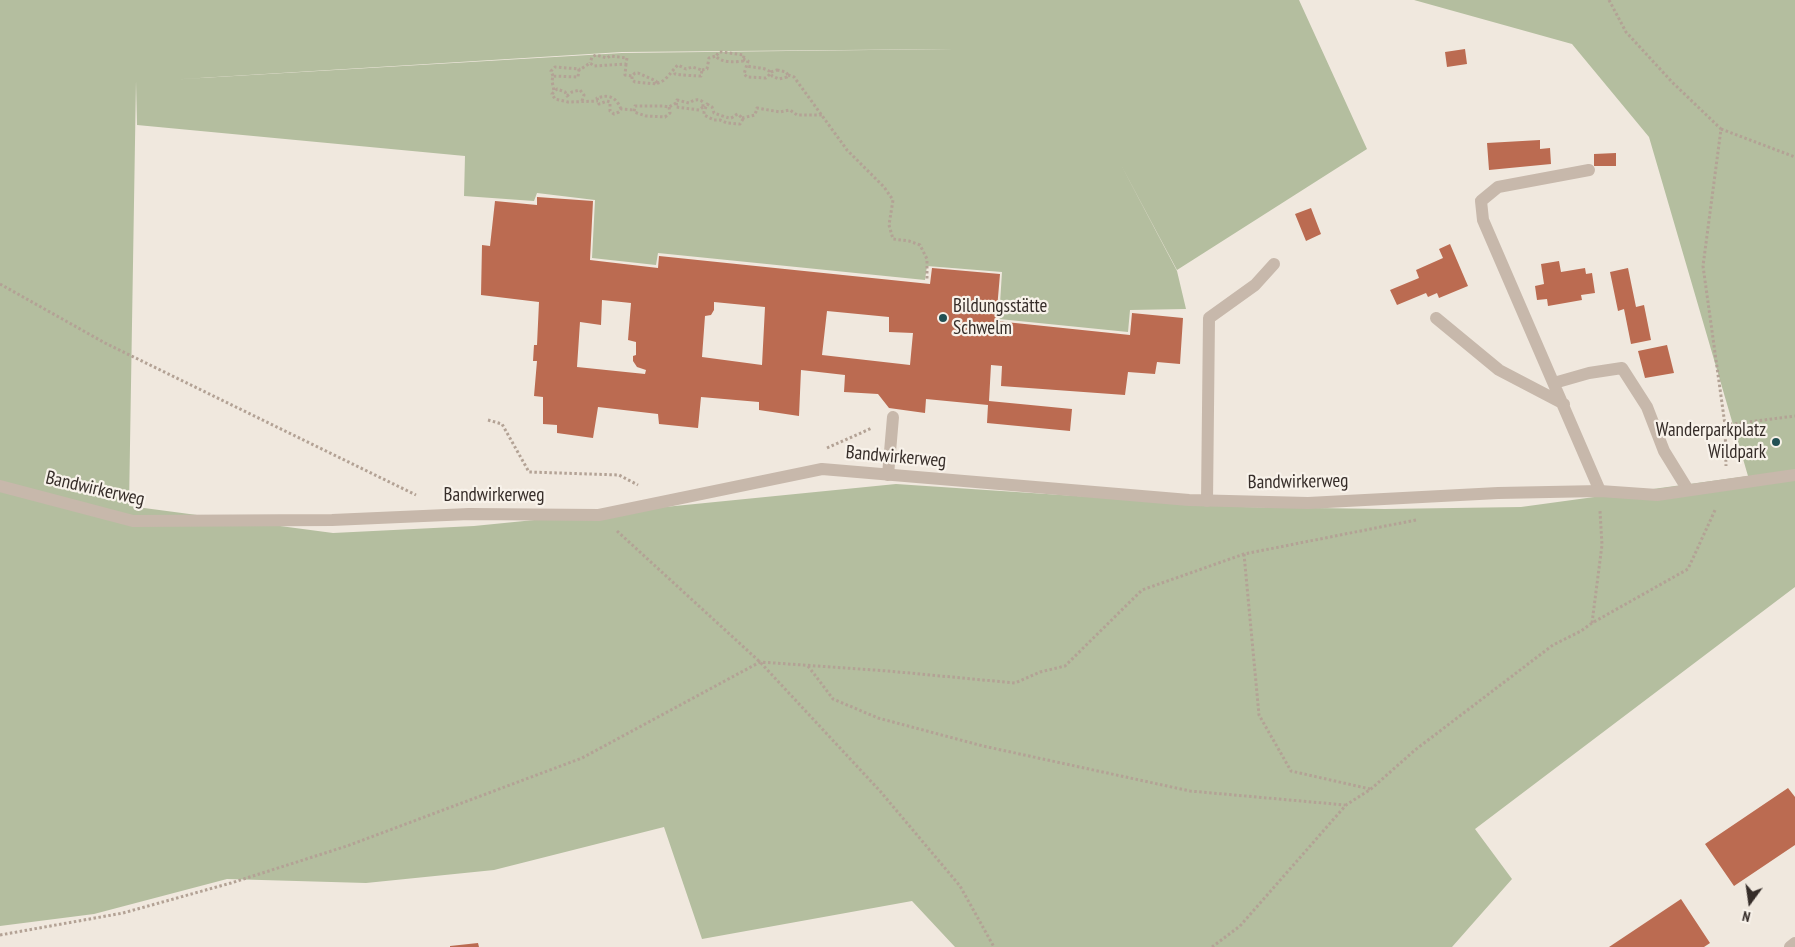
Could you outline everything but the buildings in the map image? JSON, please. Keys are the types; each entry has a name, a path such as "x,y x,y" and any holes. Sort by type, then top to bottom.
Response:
{"street":[{"path":"1589,170 1498,187 1481,201 1483,220 1600,491"},
{"path":"1206,501 1209,318 1255,285 1274,264"},
{"path":"1436,318 1499,370 1564,404"},
{"path":"1554,382 1589,373 1622,368 1647,407 1664,451 1688,490"},
{"path":"888,475 892,422"},
{"name":"Bandwirkerweg","path":"0,486 133,521 332,520 469,514 599,515 822,469 1206,501 1308,503 1498,493 1600,491 1657,495 1795,475"},
{"path":"1790,947 1795,943"}],"path":[{"path":"1609,0 1626,32 1672,82 1721,129 1795,157"},
{"path":"632,76 632,80 636,82 655,85 667,78 678,66 686,69 706,69 709,58 716,56 719,52 744,55 743,59"},
{"path":"578,71 590,64 592,57 596,55 607,58 610,56 627,58 625,75 632,76 634,73 638,73 656,83"},
{"path":"716,56 722,61 738,62 743,61 743,59"},
{"path":"743,59 748,61 744,71 747,77 766,78 777,70 786,72 794,77 847,150 884,187 893,200 889,225 893,239 920,244 927,259 927,278"},
{"path":"590,64 594,66 626,64"},
{"path":"553,76 576,78 578,77 579,69 557,66 551,71 554,91 552,96 555,99 568,102 598,101 598,104 607,101 610,102 610,111 614,114 619,112 620,109"},
{"path":"747,66 770,71 774,78 784,79 788,75"},
{"path":"674,70 675,74 678,75 691,74 701,76 702,70"},
{"path":"554,91 560,90 565,92 567,96 572,92 580,90 584,95 582,101"},
{"path":"598,101 598,97 609,96 618,102 620,109"},
{"path":"634,110 635,106 669,107 676,103 677,100 689,103 692,100 699,100 703,102 704,115 710,119 740,124 742,118"},
{"path":"676,103 676,107 699,110 707,104 710,105 714,113 730,119 738,114 742,118"},
{"path":"634,110 635,114 665,117 670,113 669,107"},
{"path":"742,118 755,115 757,108 780,112 790,110 797,115 822,115"},
{"path":"620,109 634,110"},
{"path":"1212,947 1240,926 1346,805 1370,789 1415,750 1553,645 1581,631 1688,569 1726,484 1725,425 1703,266 1721,129"},
{"path":"0,284 105,343 423,498"},
{"path":"1725,425 1795,416"},
{"path":"488,420 502,424 529,472 619,475 639,486 645,486"},
{"path":"822,451 874,427 892,422"},
{"path":"1592,623 1602,545 1600,491"},
{"path":"599,515 760,662 880,791 960,886 994,947"},
{"path":"0,936 123,913 231,883 347,846 582,758 760,662 888,671 1015,683 1040,672 1064,666 1142,590 1244,554 1425,518"},
{"path":"1244,554 1259,715 1291,771 1370,789"},
{"path":"808,666 833,699 878,718 983,746 1190,791 1346,805"}],"green space":[{"path":"0,0 1299,0 1367,149 1177,270 1120,163 1177,271 1186,309 1130,310 1128,332 999,319 1002,272 927,266 925,280 658,253 656,265 592,258 595,200 537,193 534,201 464,196 465,156 137,125 136,81 129,506 333,533 474,526 896,484 1242,507 1385,509 1521,507 1748,476 1649,137 1572,44 1414,0 1795,0 1795,587 1475,829 1512,879 1452,947 955,947 912,901 702,939 664,827 494,870 366,883 227,879 94,914 0,926","holes":["954,49 622,53 167,80 622,52"]}],"place":[{"name":"Bildungsstätte Schwelm","path":"943,318"},
{"name":"Wanderparkplatz Wildpark","path":"1776,442"}]}
